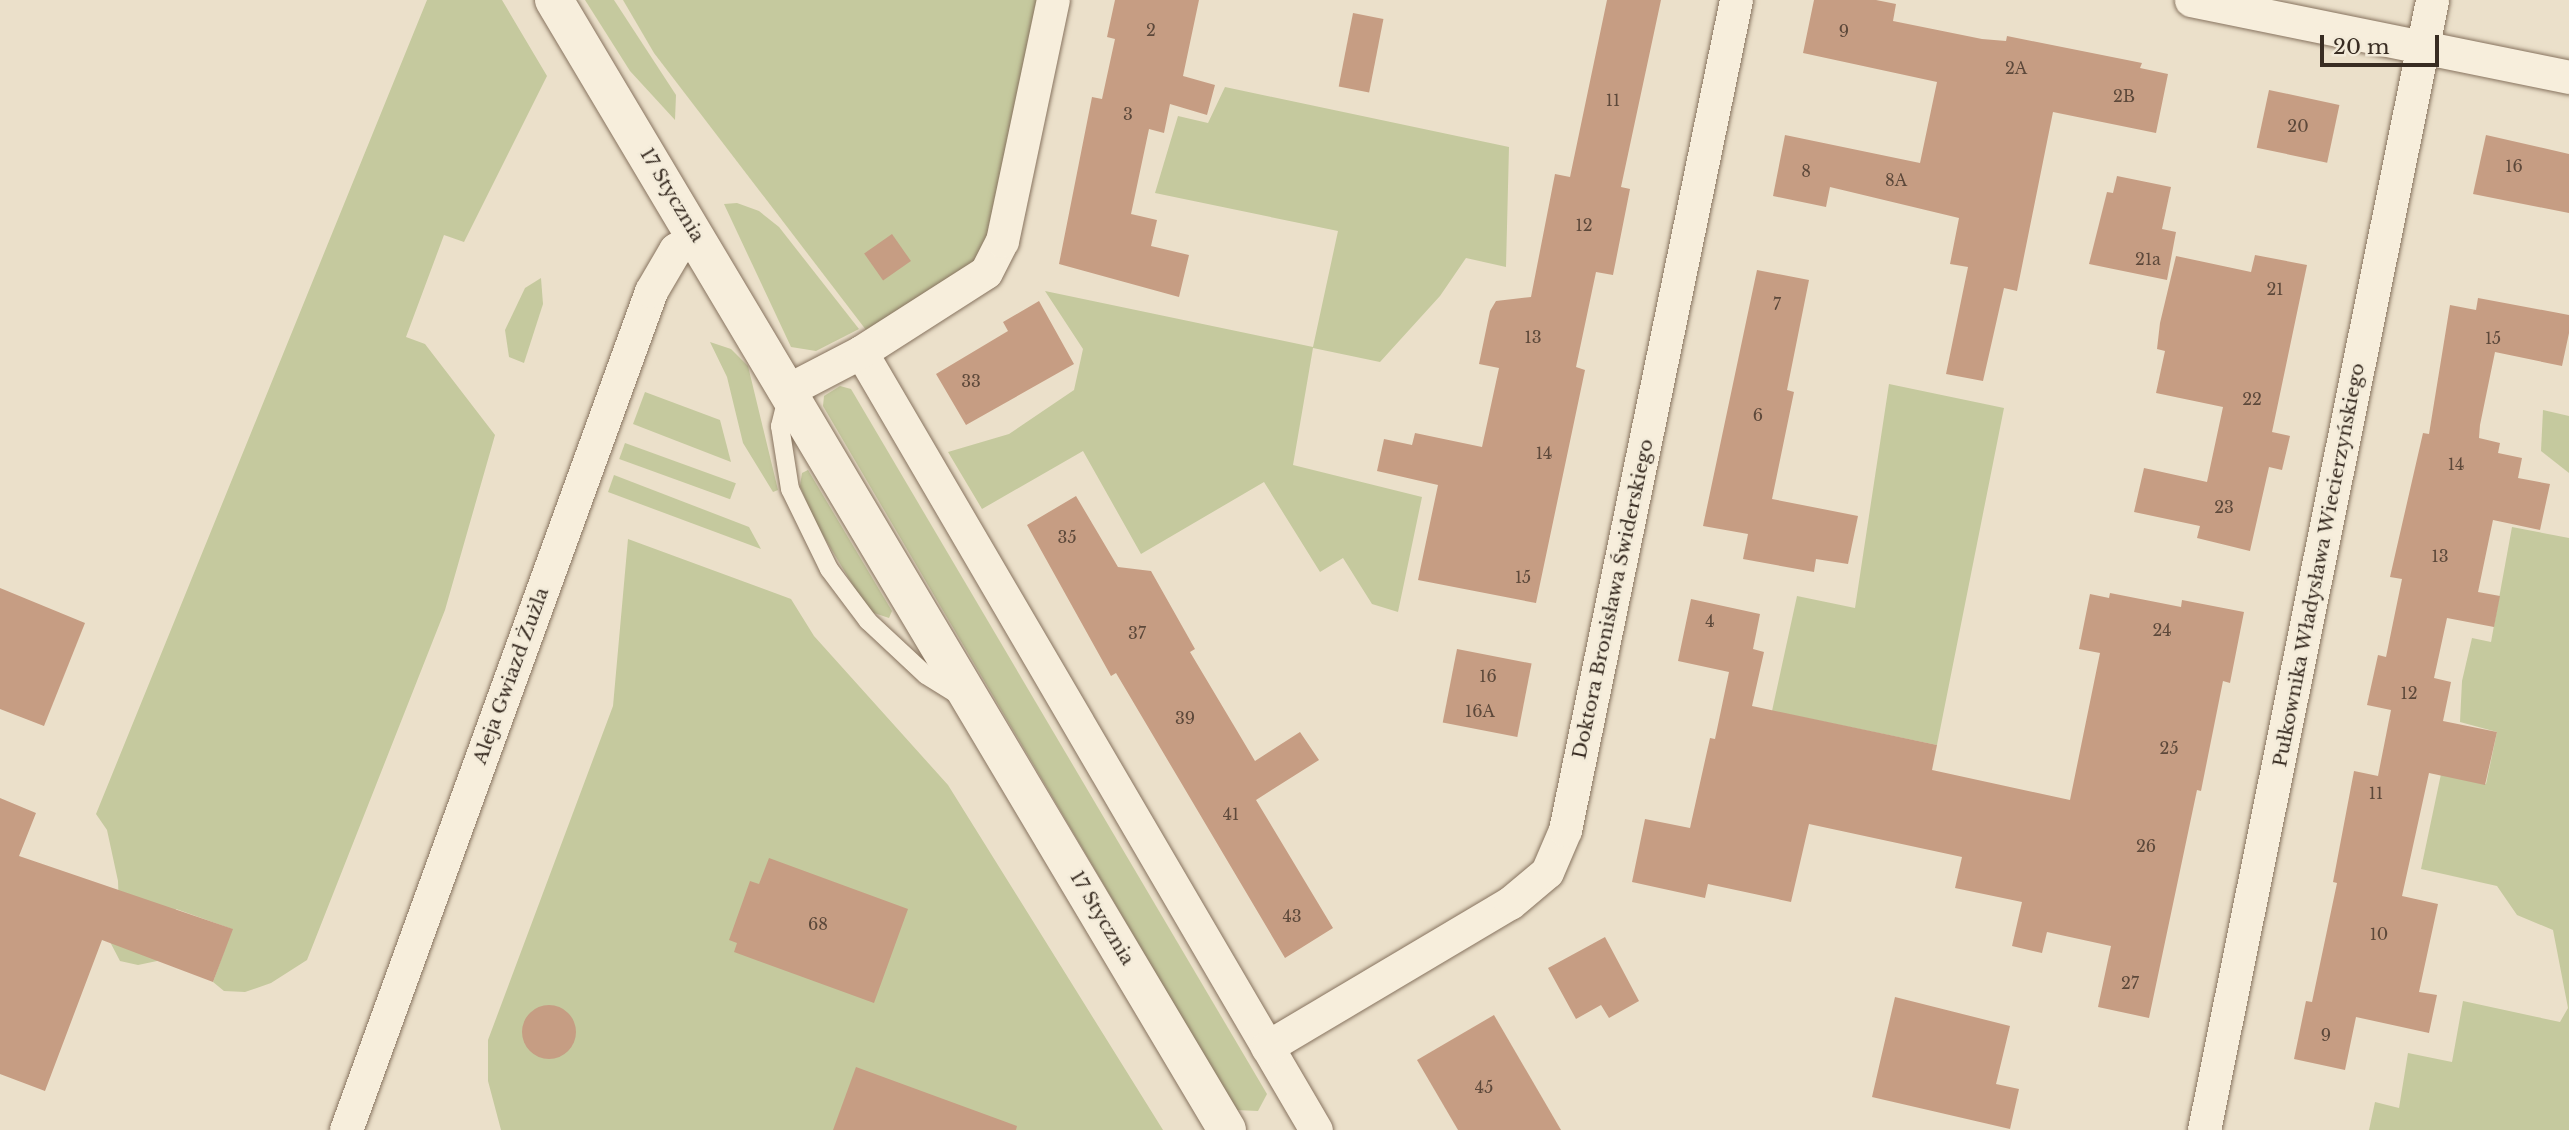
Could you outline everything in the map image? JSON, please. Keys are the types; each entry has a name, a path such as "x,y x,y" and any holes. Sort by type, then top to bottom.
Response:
{"street":[{"name":"17 Stycznia","path":"554,0 1227,1130"},
{"path":"788,390 861,352 986,272 1002,241 1053,0"},
{"name":"Doktora Bronisława Świderskiego","path":"1267,1047 1510,903 1547,872 1565,830 1736,0"},
{"path":"2191,0 2569,77"},
{"name":"Pułkownika Władysława Wiecierzyńskiego","path":"2204,1130 2432,0"},
{"name":"Aleja Gwiazd Żużla","path":"345,1130 651,291 675,250 696,236"},
{"path":"861,352 1316,1130"}],"lane":[{"name":"17 Stycznia","path":"788,390 780,426 790,489 829,569 850,601 926,675 976,706"}],"green space":[{"path":"427,0 502,0 547,76 464,242 444,235 406,337 425,344 495,435 445,610 307,960 271,983 245,992 224,991 213,982 232,929 176,909 157,961 138,965 120,961 108,938 119,909 118,881 107,830 96,814"},
{"path":"585,0 614,0 676,95 675,120 630,71"},
{"path":"623,0 1053,0 1002,241 876,343 654,53"},
{"path":"1225,87 1509,147 1506,267 1466,258 1440,296 1380,362 1313,348 1293,465 1422,497 1398,612 1372,604 1343,558 1320,572 1264,482 1141,554 1083,451 982,509 948,452 1009,434 1074,390 1083,349 1045,291 1313,347 1338,231 1155,193 1178,116 1208,123"},
{"path":"737,203 759,211 779,227 859,329 816,351 791,347 724,204"},
{"path":"541,278 543,304 524,363 509,357 505,330 525,288"},
{"path":"710,342 731,349 748,366 778,490 773,492 743,443 727,377"},
{"path":"1889,384 2004,408 1937,745 1772,711 1797,596 1855,608"},
{"path":"840,386 851,389 1267,1094 1258,1111 1236,1110 823,406 824,396"},
{"path":"645,392 720,420 731,462 633,424"},
{"path":"2543,410 2569,416 2569,473 2541,451"},
{"path":"625,443 736,483 730,499 619,459"},
{"path":"808,470 892,611 889,618 874,613 860,597 815,522 800,486 802,473"},
{"path":"614,475 749,527 761,549 608,492"},
{"path":"2512,527 2569,538 2569,1130 2369,1130 2375,1102 2399,1108 2408,1053 2452,1062 2463,1001 2560,1022 2568,1008 2553,930 2517,915 2497,886 2421,869 2441,774 2486,784 2497,732 2460,722 2462,681 2472,638 2491,642"},
{"path":"628,539 791,599 814,636 948,785 1163,1130 501,1130 488,1081 488,1040 613,706"}],"building":[{"path":"1115,0 1199,0 1183,76 1215,85 1207,115 1170,104 1164,133 1149,129 1131,214 1157,220 1151,246 1189,255 1179,297 1059,264 1092,97 1102,99 1115,39 1107,37"},
{"path":"1607,0 1661,0 1621,187 1630,189 1613,275 1596,272 1576,367 1585,370 1536,603 1418,580 1438,485 1377,471 1384,439 1412,445 1415,433 1482,447 1499,368 1479,364 1490,311 1496,301 1531,297 1555,174 1570,177"},
{"path":"1814,0 1876,0 1896,4 1893,21 1982,39 2006,41 2007,36 2142,63 2140,68 2168,74 2156,133 2053,112 2017,291 2004,288 1983,381 1946,374 1968,267 1950,264 1959,218 1830,187 1826,207 1773,196 1785,135 1920,163 1937,82 1803,53"},
{"path":"1353,13 1383,19 1369,93 1339,87"},
{"path":"2269,90 2339,105 2327,163 2257,148"},
{"path":"2486,135 2569,154 2569,213 2473,194"},
{"path":"2117,176 2171,187 2162,229 2176,232 2167,280 2089,264 2107,192 2113,193"},
{"path":"892,234 911,261 883,281 864,254"},
{"path":"2255,255 2307,265 2272,432 2290,436 2282,470 2269,467 2250,551 2197,538 2200,526 2134,512 2144,468 2207,482 2223,407 2156,393 2165,351 2157,349 2160,323 2176,256 2251,272"},
{"path":"1757,270 1809,280 1787,390 1794,392 1772,499 1858,516 1848,564 1816,559 1814,572 1743,559 1748,534 1703,526"},
{"path":"2478,298 2569,315 2569,333 2562,366 2495,352 2480,425 2479,438 2500,443 2498,453 2522,458 2518,478 2550,484 2540,530 2493,520 2478,592 2500,596 2494,627 2447,618 2434,678 2451,682 2443,721 2497,732 2485,785 2429,773 2402,896 2438,904 2419,992 2437,995 2429,1033 2356,1017 2345,1070 2294,1059 2306,1001 2312,1002 2337,883 2333,882 2354,771 2378,776 2391,710 2367,705 2378,655 2386,657 2402,579 2390,577 2423,433 2429,434 2450,305 2476,310"},
{"path":"1039,301 1074,364 966,425 936,374 1008,331 1003,322"},
{"path":"1076,496 1118,567 1151,571 1195,649 1190,652 1255,761 1300,732 1319,760 1256,800 1333,928 1285,958 1116,673 1111,676 1027,525"},
{"path":"0,588 85,623 44,726 0,709"},
{"path":"2110,593 2181,607 2182,600 2244,612 2230,683 2223,681 2201,791 2197,790 2149,1018 2098,1007 2111,946 2047,932 2042,953 2012,946 2022,902 1955,888 1962,857 1809,824 1791,902 1708,884 1705,898 1632,882 1645,819 1690,828 1710,738 1715,739 1729,672 1678,661 1691,599 1760,614 1753,649 1764,652 1752,706 1937,745 1932,770 2070,800 2100,653 2079,649 2090,594 2109,598"},
{"path":"1457,649 1532,664 1517,737 1443,723"},
{"path":"0,798 36,813 19,856 233,929 213,982 102,940 45,1091 0,1074"},
{"path":"769,858 908,909 874,1003 734,952 737,943 729,940 750,881 759,884"},
{"path":"1605,937 1639,1001 1609,1018 1601,1005 1576,1019 1548,968"},
{"path":"1895,997 2010,1026 1996,1084 2019,1089 2010,1129 1872,1097"},
{"path":"549,1005 568,1013 576,1032 568,1051 549,1059 530,1051 522,1032 530,1013"},
{"path":"1494,1015 1561,1130 1458,1130 1417,1060"},
{"path":"856,1067 1017,1126 1016,1130 833,1130"}]}
